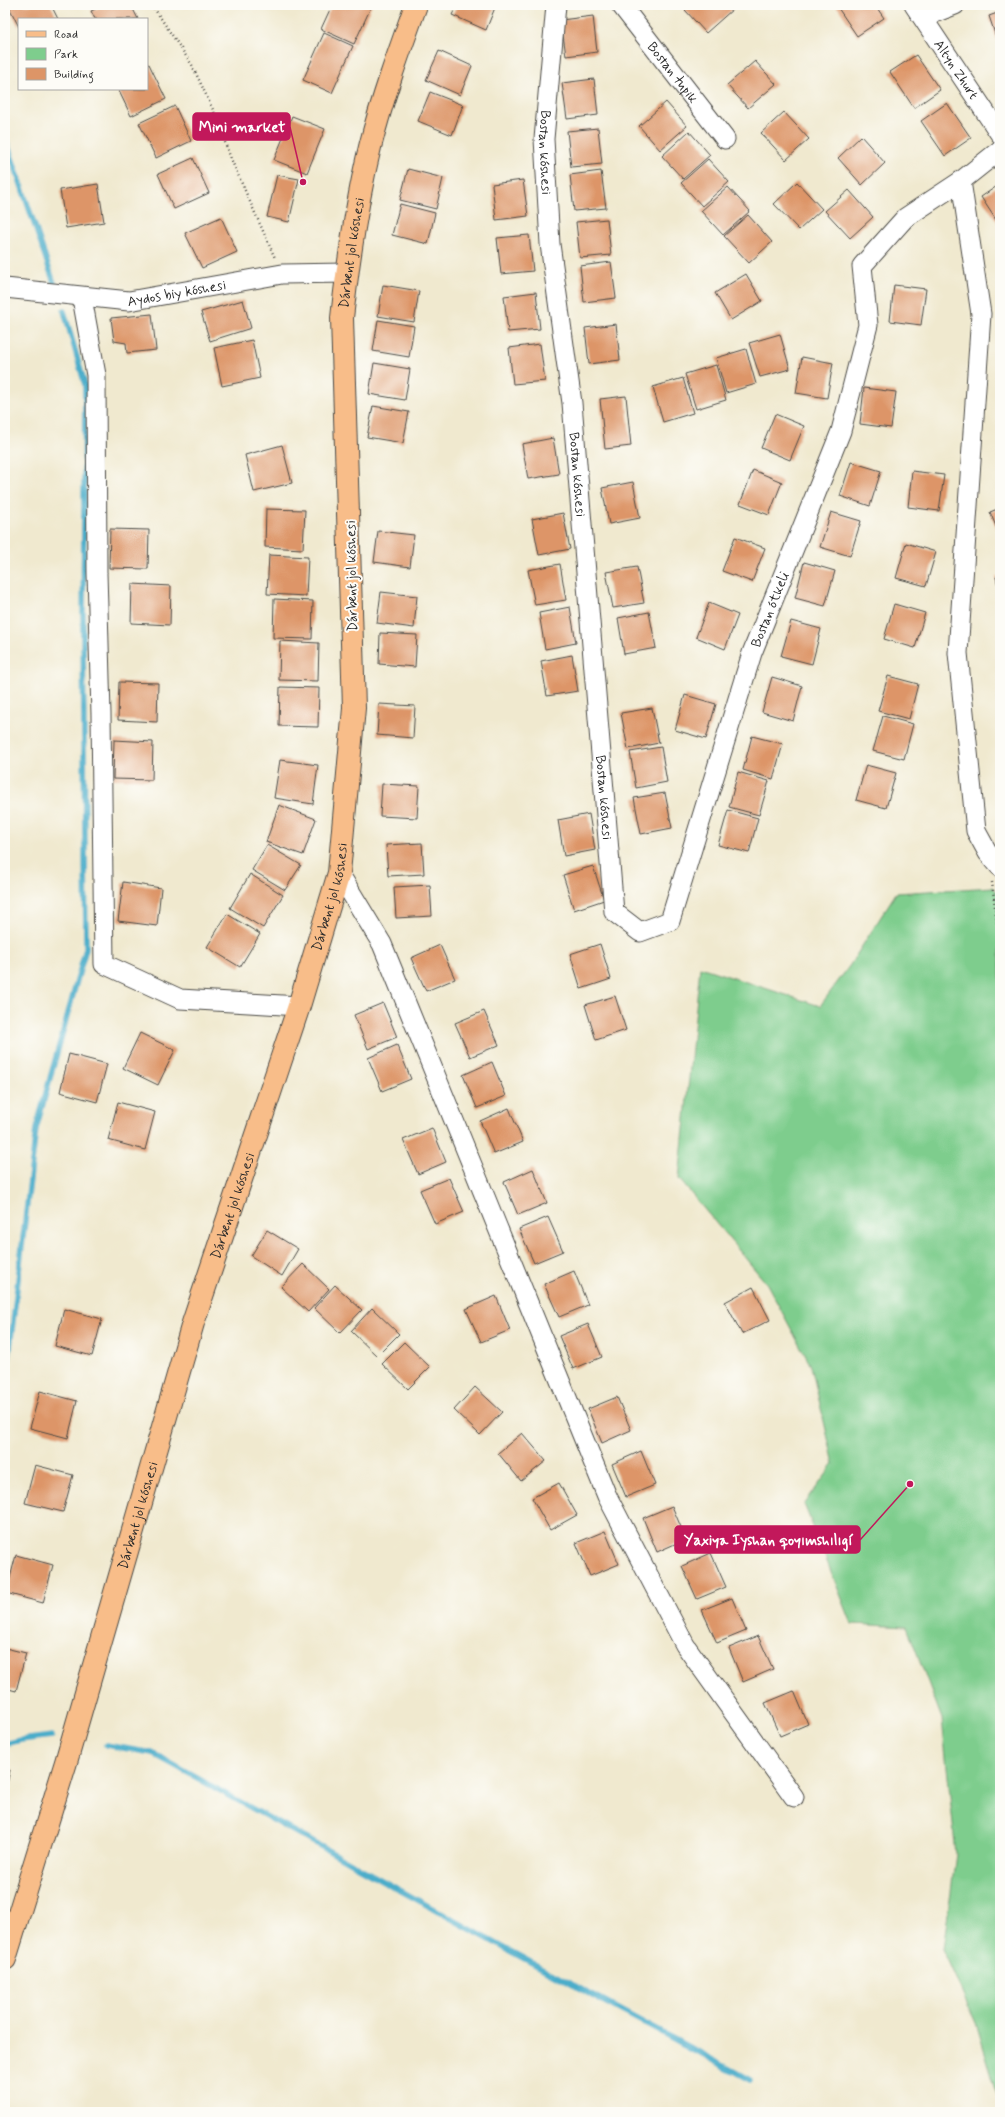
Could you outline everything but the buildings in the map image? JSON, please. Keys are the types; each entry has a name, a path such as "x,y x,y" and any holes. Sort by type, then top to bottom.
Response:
{"main road":[{"name":"Dárbent jol kóshesi","path":"5,1959 66,1762 193,1323 298,1006 340,873 354,708 342,318 347,273 370,147 397,58 416,5"}],"street":[{"name":"Bostan kóshesi","path":"556,5 544,139 550,244 572,403 614,912 640,932"},
{"name":"Bostan tupik","path":"621,5 724,139"},
{"path":"919,11 955,5"},
{"name":"Altyn Zhurt","path":"919,11 1000,134"},
{"path":"994,860 976,831 958,653 980,314 961,181 1000,150"},
{"name":"Bostan ótkeli","path":"640,932 670,922 752,654 841,431 868,325 862,266 905,218 961,181"},
{"name":"Aydos biy kóshesi","path":"5,288 82,298 129,301 282,274 347,273"},
{"path":"82,298 96,375 97,572 101,714 104,964 180,999 298,1006"},
{"path":"340,873 382,944 607,1496 685,1645 794,1797"}],"path":[{"path":"152,5 192,65 215,114 231,159 282,274"},
{"path":"994,860 1000,949"}],"green space":[{"path":"993,887 1000,896 1000,2102 976,2023 943,1950 956,1854 942,1719 907,1627 852,1624 804,1504 834,1464 811,1366 767,1284 679,1179 700,967 820,1006 850,965 896,893"}],"waterway":[{"path":"5,137 54,283"},
{"path":"5,1389 36,1129 86,948 83,633 85,385 64,311"},
{"path":"5,1744 21,1740 52,1736"},
{"path":"106,1745 152,1753 508,1950 750,2080"}],"place":[{"name":"Mini market","path":"303,182"},
{"name":"Yaxiya Iyshan qoyımshılıǵı","path":"910,1484"}]}
